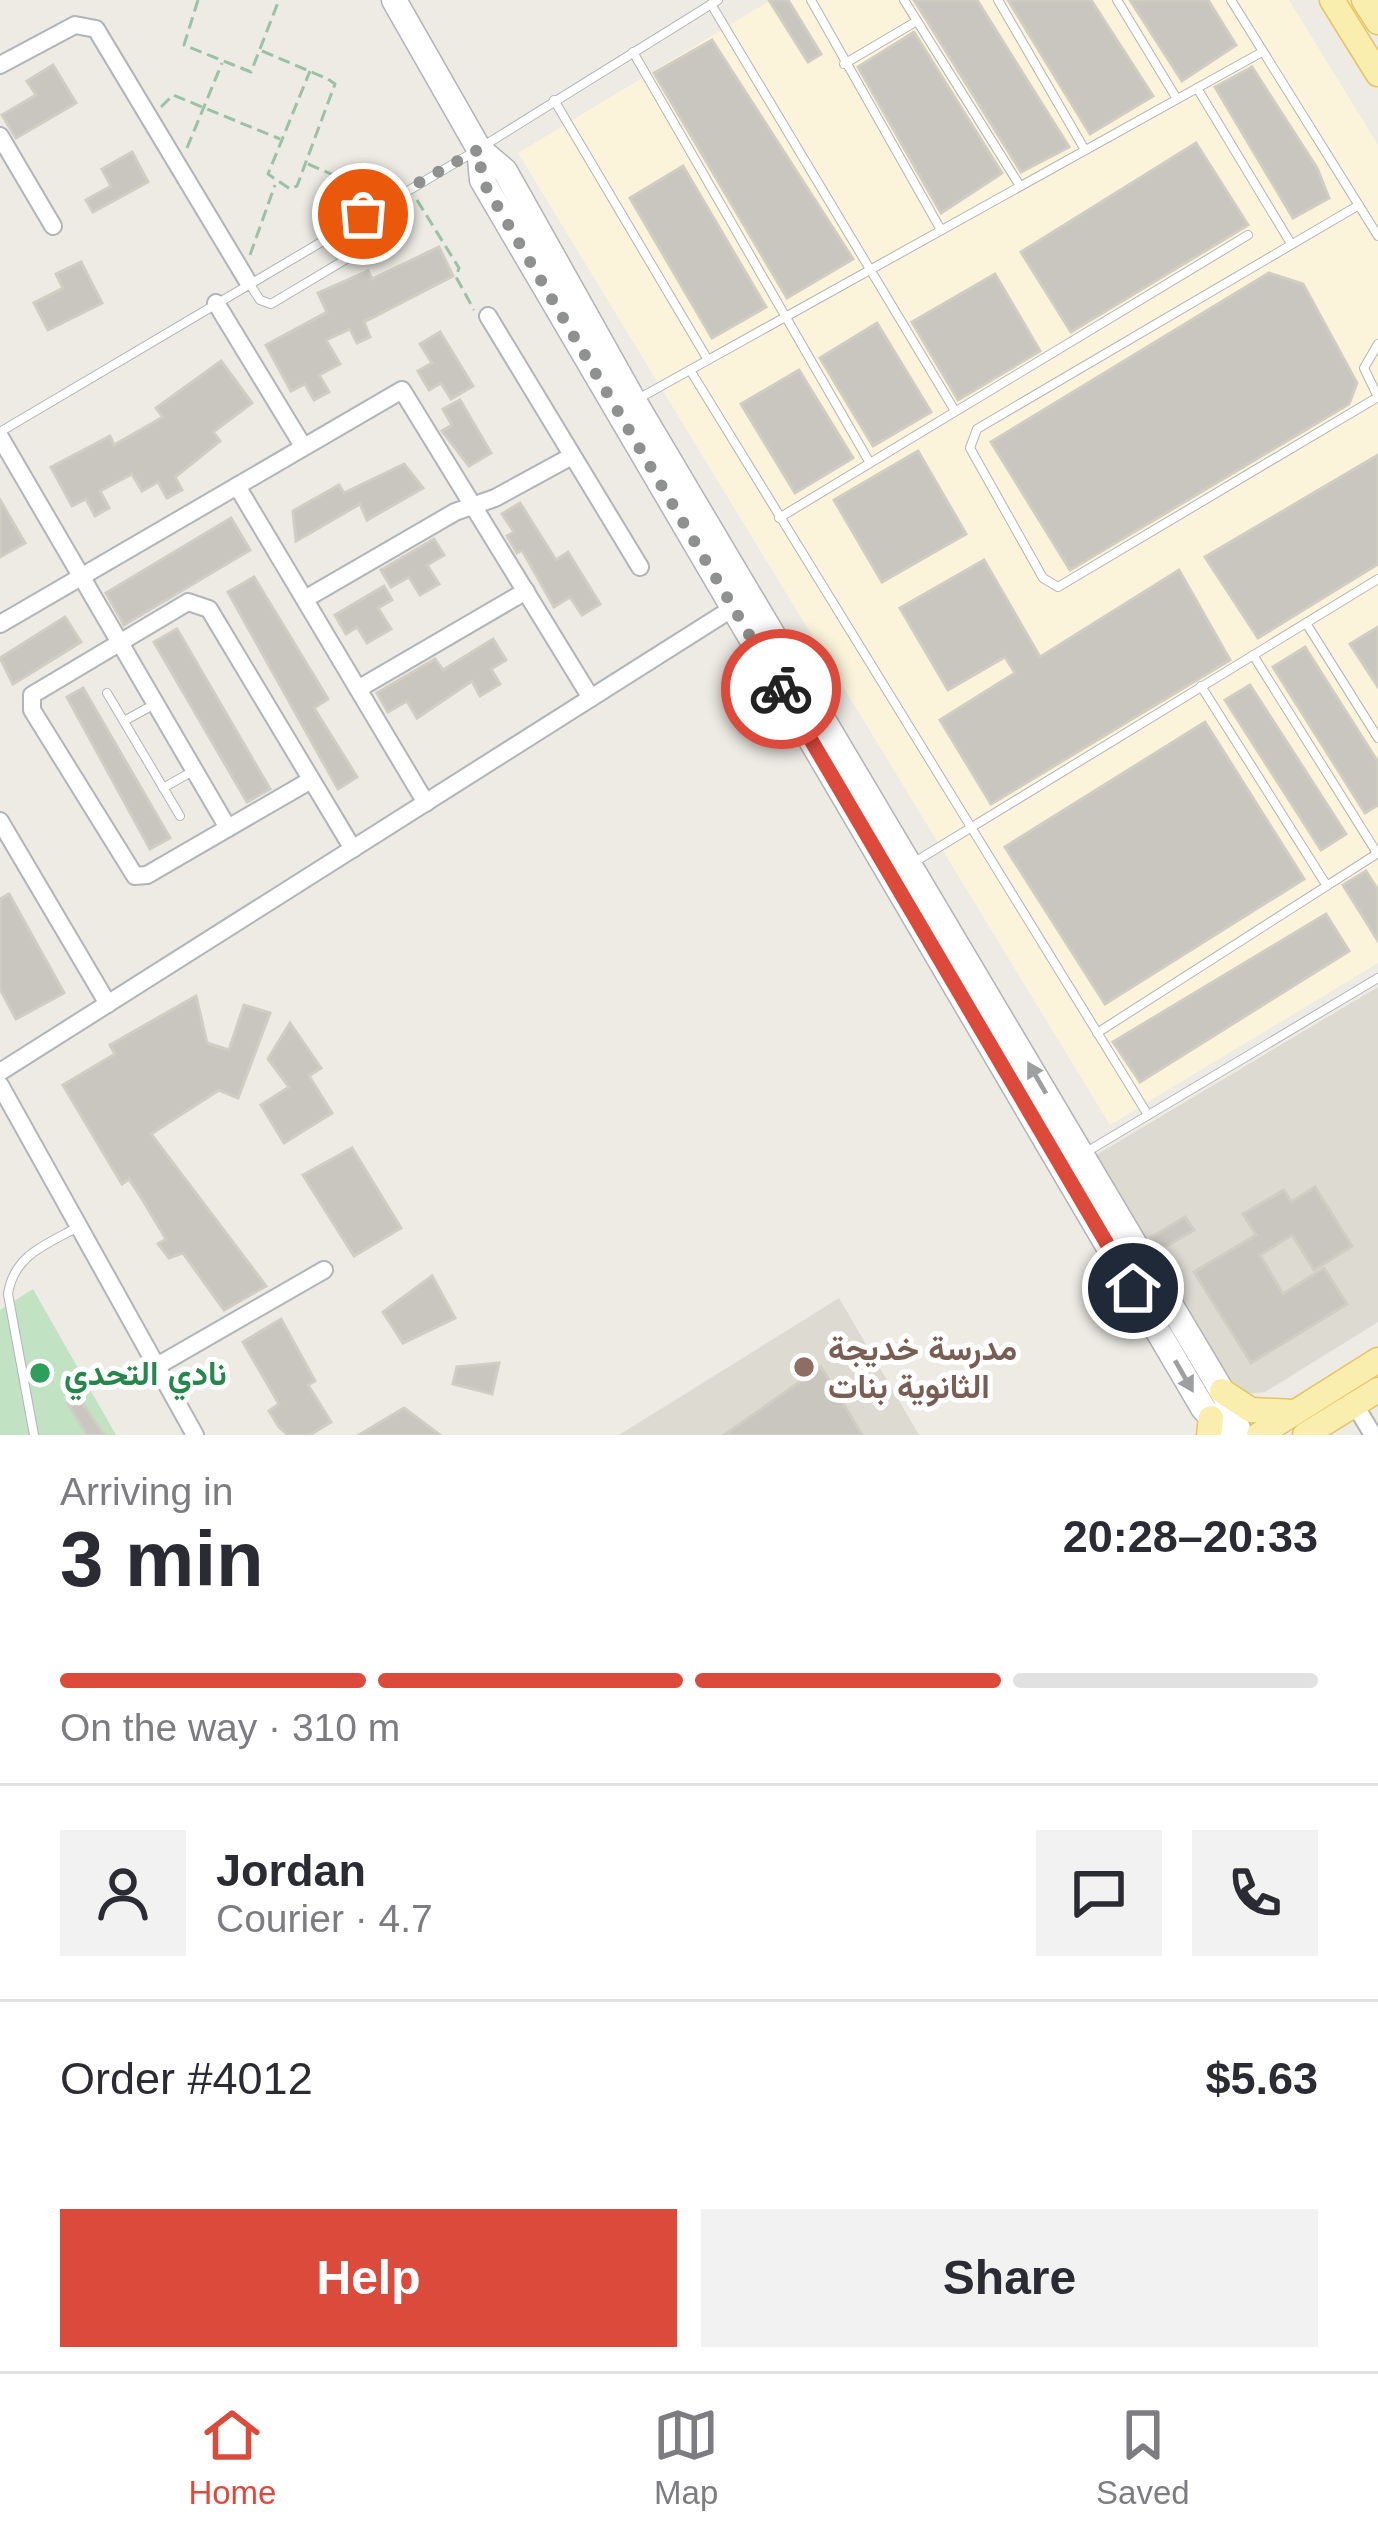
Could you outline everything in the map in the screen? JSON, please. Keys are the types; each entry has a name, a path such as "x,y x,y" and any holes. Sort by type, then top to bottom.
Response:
{"main road":[{"path":"394,0 479,149 505,171 634,400 1222,1391 1240,1435"},
{"path":"1332,0 1378,74"},
{"path":"1364,0 1378,22"},
{"path":"479,149 482,180 1216,1429"},
{"path":"1300,1423 1378,1360"},
{"path":"1259,1435 1355,1405 1378,1390"},
{"path":"1222,1391 1251,1410 1300,1423"}],"street":[{"path":"0,65 75,25 90,25 246,278"},
{"path":"0,136 53,226"},
{"path":"216,302 303,446"},
{"path":"488,316 640,568"},
{"path":"0,624 402,390 591,698"},
{"path":"0,435 228,829"},
{"path":"305,599 572,456"},
{"path":"237,485 426,803"},
{"path":"358,689 526,590"},
{"path":"311,779 141,877 127,870 30,700 38,688 188,602 205,605 311,779 353,849"},
{"path":"0,1072 734,608"},
{"path":"0,820 108,1004"},
{"path":"0,1085 195,1435"},
{"path":"157,1366 324,1270"},
{"path":"1355,1405 1373,1429"}],"lane":[{"path":"811,0 941,230"},
{"path":"904,0 1020,186"},
{"path":"998,0 1085,150"},
{"path":"1117,0 1177,99"},
{"path":"1232,0 1378,236"},
{"path":"0,435 216,302 246,278 479,149 715,2 955,411"},
{"path":"844,64 917,21"},
{"path":"633,52 870,463"},
{"path":"634,400 1262,52"},
{"path":"1197,88 1290,242"},
{"path":"554,100 708,360"},
{"path":"1359,205 977,429 970,448 1043,578 1058,587 1068,585 1378,397 1364,368 1378,344"},
{"path":"246,278 260,300 274,302 373,243 376,234 363,214"},
{"path":"779,518 1248,235"},
{"path":"690,370 1148,1115"},
{"path":"912,863 1378,579"},
{"path":"1306,623 1378,739"},
{"path":"1097,1034 1378,854 1253,655"},
{"path":"1201,686 1327,886"},
{"path":"107,693 179,816"},
{"path":"124,722 154,704"},
{"path":"163,788 194,770"},
{"path":"1082,1155 1378,978"},
{"path":"34,1435 8,1294 11,1273 24,1257 79,1226"}],"path":[{"path":"198,0 182,41 253,71 280,0"},
{"path":"262,51 310,71 335,88 296,188 276,183 268,174 310,71"},
{"path":"179,168 223,61"},
{"path":"153,124 170,95 282,140"},
{"path":"306,163 389,200"},
{"path":"246,278 276,183"},
{"path":"410,188 459,268 456,277 473,309 488,316"}],"shaded area":[{"path":"771,0 1289,0 1378,145 1378,963 1110,1125 518,153"},
{"path":"1378,987 1378,1322 1265,1392 1245,1394 1234,1388 1091,1158"},
{"name":"مدرسة خديجة الثانوية بنات","path":"839,1298 919,1435 619,1435"}],"green space":[{"name":"نادي التحدي","path":"33,1289 116,1435 0,1435 0,1310"}],"building":[{"path":"769,0 788,0 821,54 808,62"},
{"path":"914,0 977,0 1069,147 1021,172"},
{"path":"1008,0 1091,0 1153,96 1090,134"},
{"path":"1130,0 1208,0 1236,45 1182,81"},
{"path":"914,32 1002,173 941,213 858,67"},
{"path":"712,40 853,259 787,298 654,73"},
{"path":"53,65 76,103 16,138 2,115 36,95 27,81"},
{"path":"1252,67 1317,168 1329,198 1293,218 1215,87"},
{"path":"1196,143 1248,225 1071,332 1021,252"},
{"path":"132,152 148,182 93,212 86,200 111,186 102,169"},
{"path":"683,166 766,307 712,338 630,198"},
{"path":"439,247 453,276 364,322 370,337 357,343 350,329 326,340 340,364 319,375 329,392 314,400 305,384 291,391 266,345 327,312 318,293 368,271 372,279"},
{"path":"81,262 102,303 48,330 34,303 63,288 56,274"},
{"path":"1269,273 1303,284 1357,383 1349,404 1070,570 991,442"},
{"path":"995,274 1040,351 958,400 912,322"},
{"path":"877,323 931,412 873,446 820,358"},
{"path":"440,332 473,386 451,399 441,383 429,390 418,371 432,363 420,344"},
{"path":"221,361 252,403 213,432 220,441 175,477 182,490 167,498 158,482 142,491 132,474 100,491 109,508 95,516 86,499 72,506 51,467 110,436 114,445 163,417 156,408"},
{"path":"799,370 853,458 795,493 741,404"},
{"path":"460,400 491,453 469,466 442,431 452,425 443,409"},
{"path":"918,451 966,534 882,582 834,500"},
{"path":"1378,455 1378,564 1258,638 1205,557"},
{"path":"404,464 423,488 367,520 360,504 296,541 293,511 339,485 344,493"},
{"path":"0,500 25,543 0,557"},
{"path":"520,503 556,560 568,552 600,604 582,615 570,597 554,607 522,550 517,553 507,536 514,532 502,514"},
{"path":"231,518 250,550 124,625 106,593"},
{"path":"434,539 444,555 427,565 439,584 420,595 409,577 391,587 381,570"},
{"path":"984,560 1040,657 1179,570 1230,660 991,804 940,720 1015,673 1005,657 948,690 900,608"},
{"path":"254,577 328,699 314,708 357,777 338,789 228,592"},
{"path":"384,586 392,600 378,608 391,629 367,643 357,627 346,634 335,615"},
{"path":"65,617 81,642 13,684 0,658"},
{"path":"1378,627 1378,687 1350,644"},
{"path":"177,629 270,789 247,802 154,642"},
{"path":"493,639 506,660 491,669 500,684 480,696 472,681 417,718 407,701 388,712 377,693 435,659 443,670"},
{"path":"1305,647 1378,762 1378,805 1365,813 1273,667"},
{"path":"1250,685 1346,834 1321,850 1225,700"},
{"path":"83,688 170,838 150,849 67,697"},
{"path":"1205,722 1304,879 1105,1004 1005,847"},
{"path":"1366,871 1378,890 1378,941 1343,885"},
{"path":"9,894 64,993 16,1019 0,989 0,899"},
{"path":"1326,914 1349,951 1140,1082 1113,1042"},
{"path":"196,996 207,1043 229,1050 244,1005 270,1013 238,1098 219,1090 151,1134 266,1286 224,1310 183,1253 169,1258 158,1244 166,1239 129,1179 122,1184 63,1085 115,1054 110,1045"},
{"path":"290,1023 321,1068 309,1076 332,1113 284,1143 261,1105 289,1087 268,1059"},
{"path":"352,1148 401,1228 354,1256 303,1175"},
{"path":"1315,1187 1352,1246 1314,1270 1292,1235 1260,1255 1283,1294 1324,1268 1347,1304 1251,1363 1194,1272 1256,1235 1243,1214 1284,1190 1291,1202"},
{"path":"1185,1217 1194,1230 1158,1251 1150,1238"},
{"path":"432,1276 455,1318 403,1343 383,1312"},
{"path":"281,1319 315,1381 308,1385 331,1422 310,1435 288,1435 279,1427 269,1411 279,1404 243,1342"},
{"path":"499,1363 492,1394 453,1384 457,1367"},
{"path":"821,1367 862,1435 724,1435"},
{"path":"79,1398 104,1435 87,1435 68,1404"},
{"path":"404,1408 440,1435 359,1435"}],"way so far":[{"path":"363,214 479,149 482,180 781,689"}],"place":[{"name":"مدرسة خديجة الثانوية بنات","path":"804,1367"},
{"name":"نادي التحدي","path":"40,1373"}],"route":[{"path":"781,689 1133,1288"}]}
